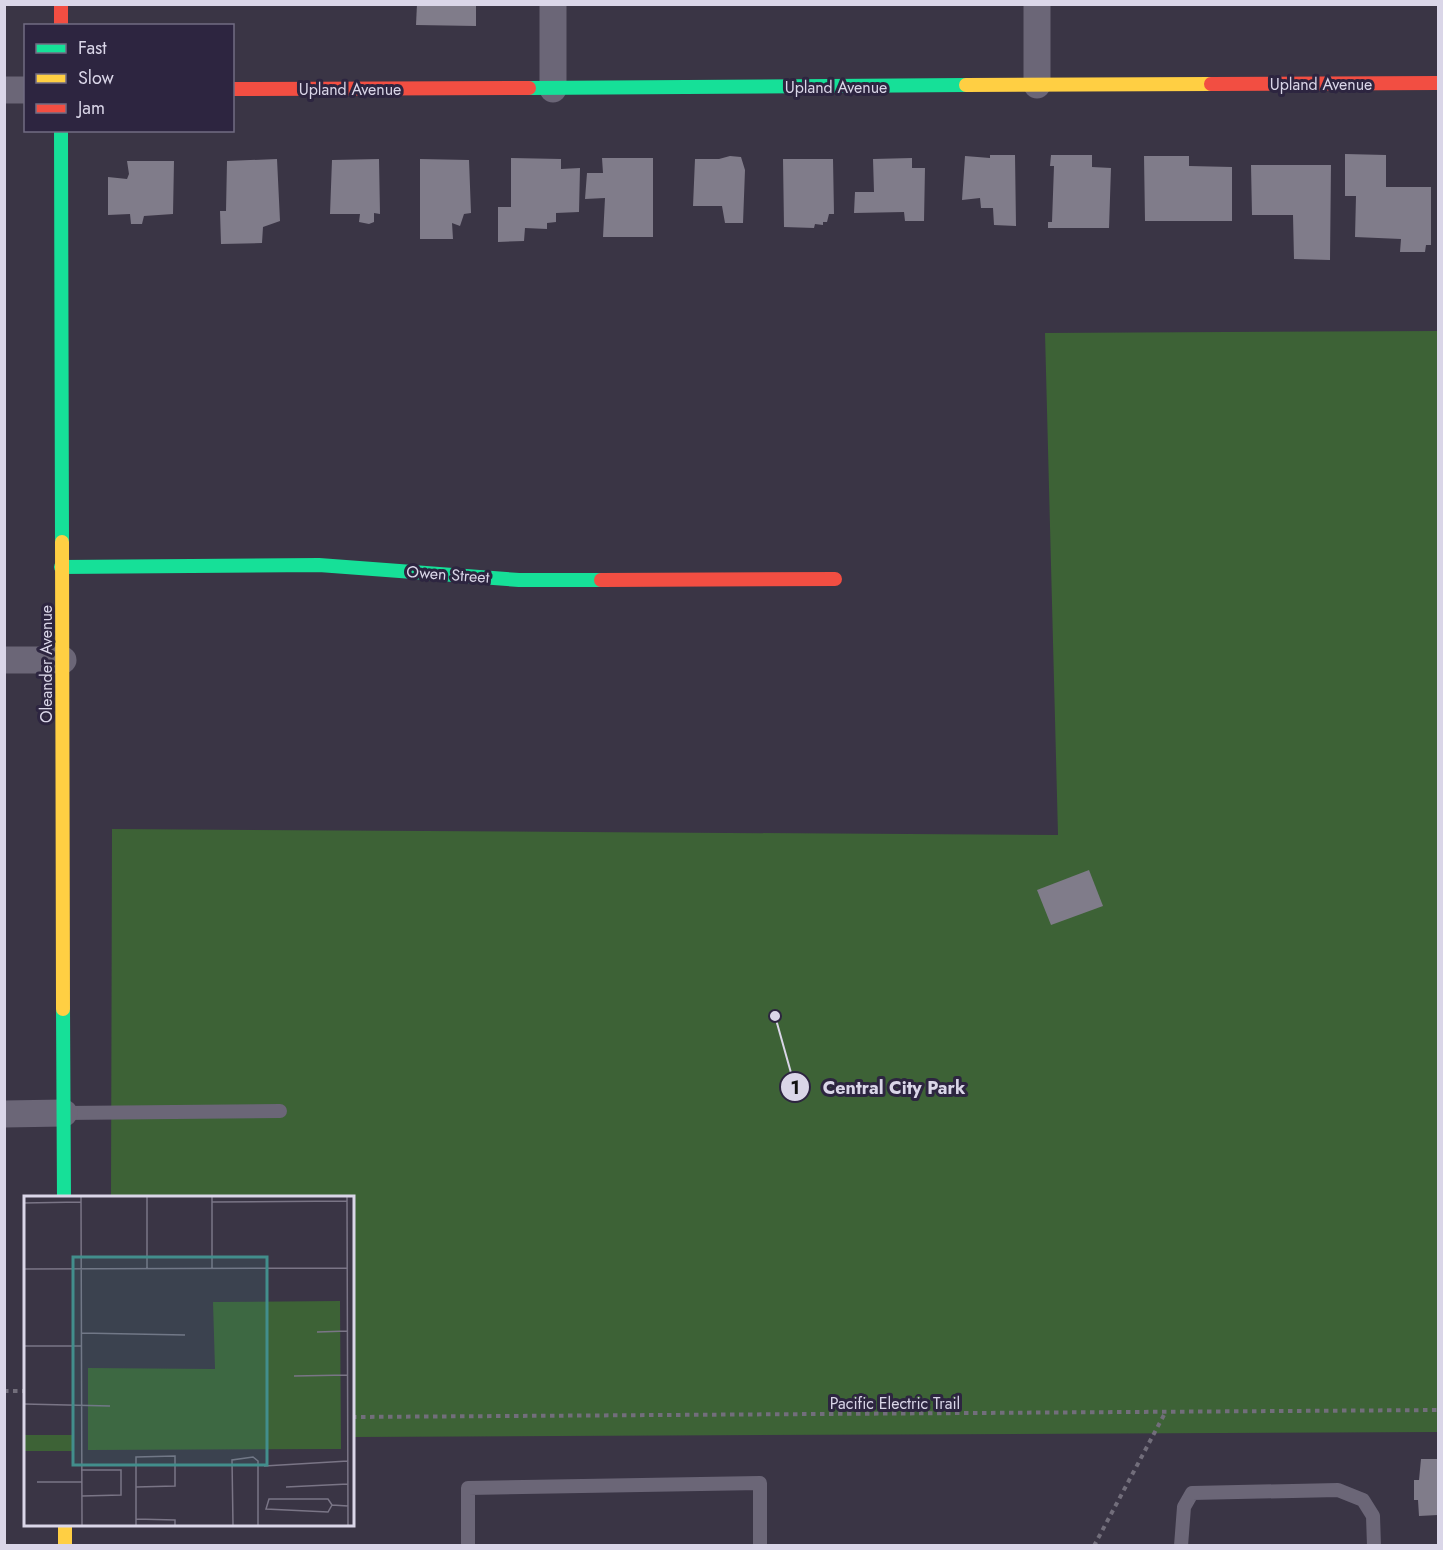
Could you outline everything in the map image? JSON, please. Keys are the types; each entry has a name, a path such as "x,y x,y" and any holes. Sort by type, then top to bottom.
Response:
{"street":[{"path":"61,4 61,24"},
{"path":"553,4 553,88"},
{"path":"1037,4 1037,85"},
{"name":"Upland Avenue","path":"234,89 1438,83"},
{"path":"4,90 24,90"},
{"name":"Oleander Avenue","path":"61,132 64,1196"},
{"name":"Owen Street","path":"62,567 319,565 519,580 834,579"},
{"path":"4,660 63,660"},
{"path":"4,1114 64,1113"},
{"path":"65,1526 65,1545"}],"lane":[{"path":"64,1113 280,1111"},
{"path":"468,1545 468,1488 760,1483 760,1545"},
{"path":"1181,1545 1184,1508 1192,1493 1338,1490 1363,1500 1373,1516 1374,1545"}],"path":[{"path":"4,1391 24,1391"},
{"name":"Pacific Electric Trail","path":"354,1417 1438,1410"},
{"path":"1094,1545 1164,1413"}],"green space":[{"path":"1438,331 1438,1432 354,1437 354,1196 111,1196 112,829 1058,835 1045,333"}],"building":[{"path":"417,4 476,4 476,26 416,25"},
{"path":"1345,154 1386,155 1386,187 1431,187 1431,245 1426,245 1425,252 1400,252 1401,239 1355,237 1356,196 1345,196"},
{"path":"990,155 1015,155 1016,226 994,225 993,208 981,208 980,198 962,200 965,156 990,158"},
{"path":"1051,155 1092,155 1092,167 1111,168 1109,228 1048,228 1048,222 1052,222 1054,166 1050,166"},
{"path":"730,156 741,157 745,170 743,223 725,223 722,206 693,206 695,159 719,159"},
{"path":"1144,156 1189,156 1189,166 1232,167 1232,221 1145,221"},
{"path":"511,158 561,159 561,169 580,168 579,212 556,213 556,222 547,223 547,229 525,228 524,241 498,242 498,207 511,207"},
{"path":"602,158 653,158 653,237 603,237 605,198 585,199 587,173 603,173"},
{"path":"912,158 912,168 925,168 924,221 905,221 904,212 854,213 855,192 874,192 873,159"},
{"path":"277,159 280,221 263,227 262,243 221,244 220,211 226,211 227,161"},
{"path":"379,159 380,214 374,213 374,222 369,224 359,222 360,214 330,214 332,160"},
{"path":"420,159 469,160 471,213 464,214 460,226 452,223 453,239 420,239"},
{"path":"783,159 833,159 834,214 829,214 827,222 823,222 823,225 815,224 814,228 784,227"},
{"path":"127,161 174,161 173,214 144,216 142,224 131,224 130,214 108,215 108,177 127,179 129,174"},
{"path":"1251,165 1331,165 1330,260 1294,259 1293,215 1252,215"},
{"path":"1089,870 1103,906 1051,925 1037,890"},
{"path":"1421,1459 1438,1459 1438,1515 1419,1516 1418,1500 1414,1500 1414,1480 1419,1480"}],"traffic: fast":[{"path":"529,88 966,85"},
{"path":"61,132 62,542"},
{"path":"61,567 319,565 519,580 601,580"},
{"path":"63,1009 64,1196"}],"traffic: slow":[{"path":"966,85 1211,84"},
{"path":"62,542 63,1009"},
{"path":"65,1526 65,1546"}],"traffic: jam":[{"path":"61,4 61,24"},
{"path":"1211,84 1438,83"},
{"path":"234,89 529,88"},
{"path":"601,580 835,579"}],"place":[{"name":"Central City Park","path":"775,1016"}]}
